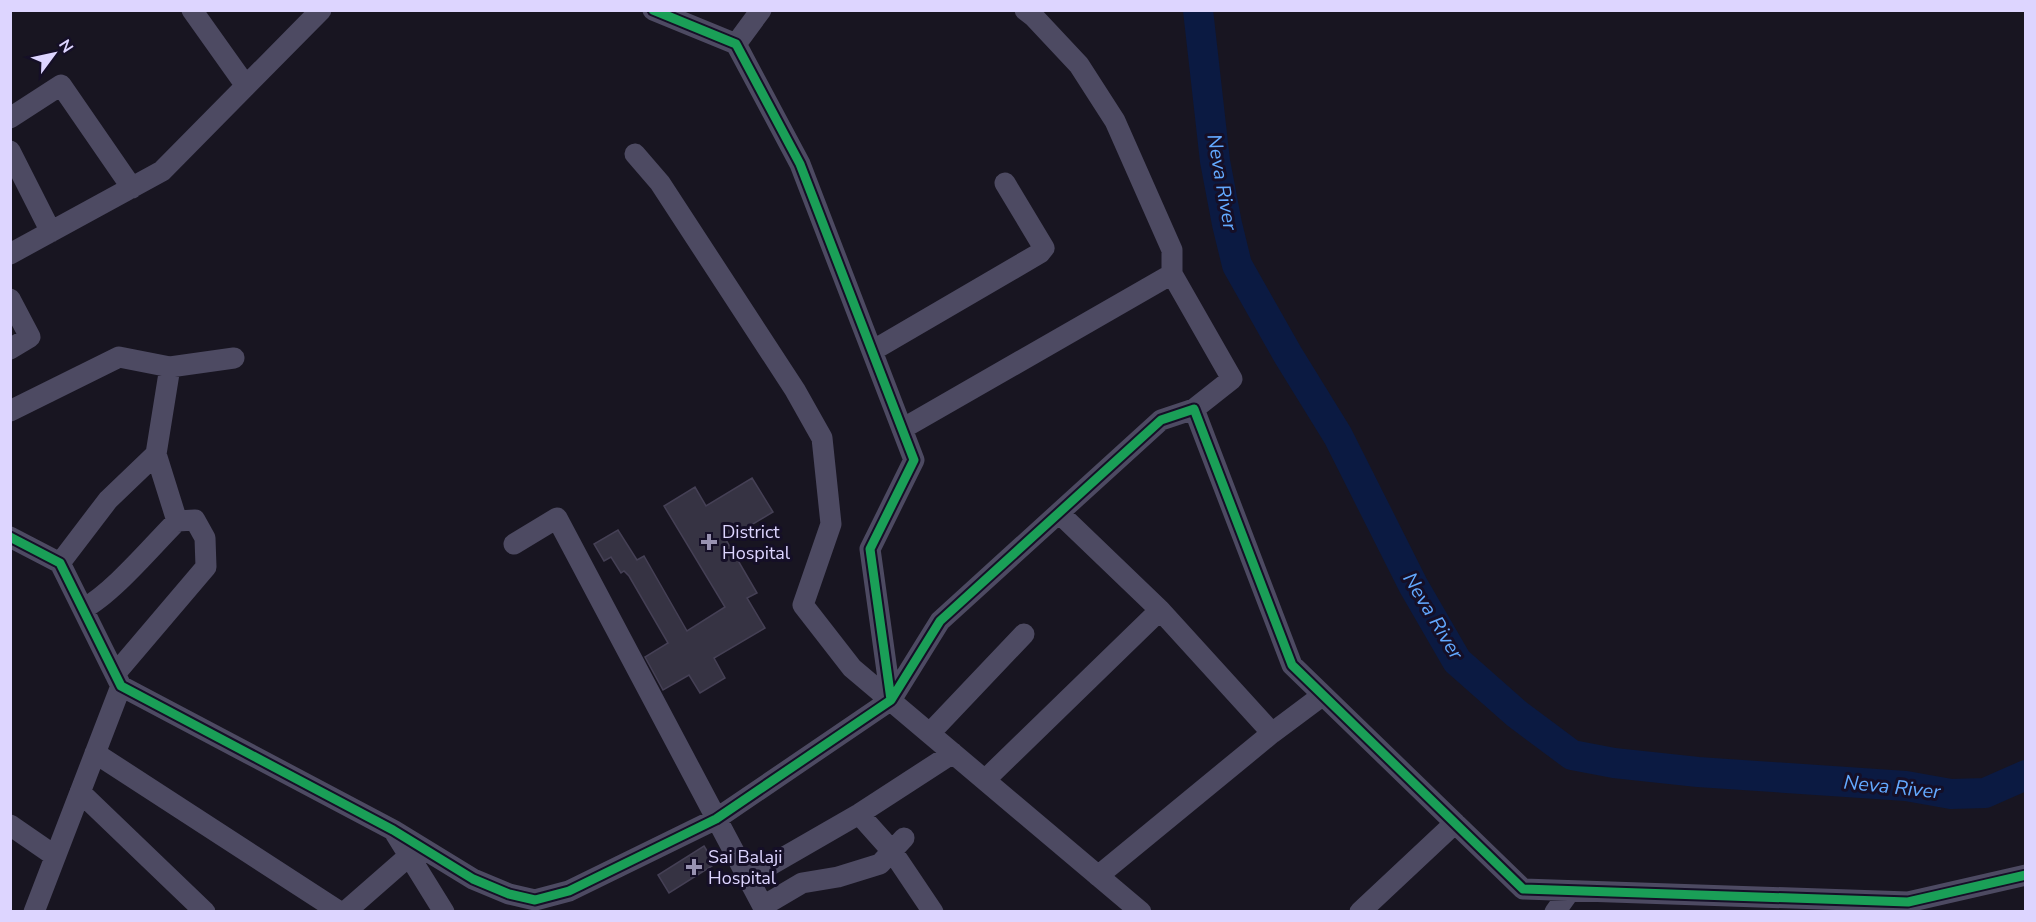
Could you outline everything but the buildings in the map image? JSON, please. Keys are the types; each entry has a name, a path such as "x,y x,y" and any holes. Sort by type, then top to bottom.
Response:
{"street":[{"path":"192,10 246,86"},
{"path":"653,10 736,44 800,164 914,460 870,549 891,700"},
{"path":"736,44 761,10"},
{"path":"10,537 60,563 118,680 393,830 473,879 509,894 535,900 569,891 716,819 891,700 940,621 1161,420 1194,410 1232,379 1172,274 1172,250 1115,122 1080,65 1025,10"},
{"path":"10,254 162,171 320,11"},
{"path":"10,118 61,85 132,188"},
{"path":"10,151 51,232"},
{"path":"635,154 660,183 795,390 822,438 831,524 803,605 852,668 1141,912"},
{"path":"872,351 997,279 1040,253 1044,248 1005,183"},
{"path":"902,429 1172,274"},
{"path":"10,300 30,337 10,349"},
{"path":"10,411 119,357 170,367 234,358"},
{"path":"170,367 156,454 177,521"},
{"path":"1194,410 1292,665 1523,889 1909,907 2025,875"},
{"path":"60,563 108,500 156,454"},
{"path":"1060,514 1160,610 1272,733"},
{"path":"514,544 557,518 764,909 802,883 838,877 880,864 898,844"},
{"path":"34,912 95,753 118,680 206,567 205,538 195,520 177,521 117,582 83,609"},
{"path":"985,780 1160,610"},
{"path":"930,733 1024,634"},
{"path":"1098,876 1272,733 1323,695"},
{"path":"95,753 343,912 409,856"},
{"path":"748,878 859,814 953,753"},
{"path":"80,792 205,912"},
{"path":"859,814 898,844 933,912"},
{"path":"1360,912 1455,823"},
{"path":"10,825 55,856"},
{"path":"393,830 444,912"},
{"path":"1555,912 1570,891"}],"waterway":[{"name":"Neva River","path":"1198,10 1215,161 1237,265 1288,355 1338,436 1413,585 1457,661 1517,714 1572,755 1614,763 1698,772 1906,786 1951,794 1985,793 2026,775"}],"cycle path":[{"path":"10,537 60,563 121,686 393,830 473,879 509,894 535,900 569,891 716,819 891,700 870,549 914,460 800,164 736,44 653,10"},
{"path":"891,700 940,621 1161,420 1194,409 1292,665 1523,889 1908,902 2026,875"}],"place":[{"name":"District Hospital","path":"709,542"},
{"name":"Sai Balaji Hospital","path":"694,867"}]}
